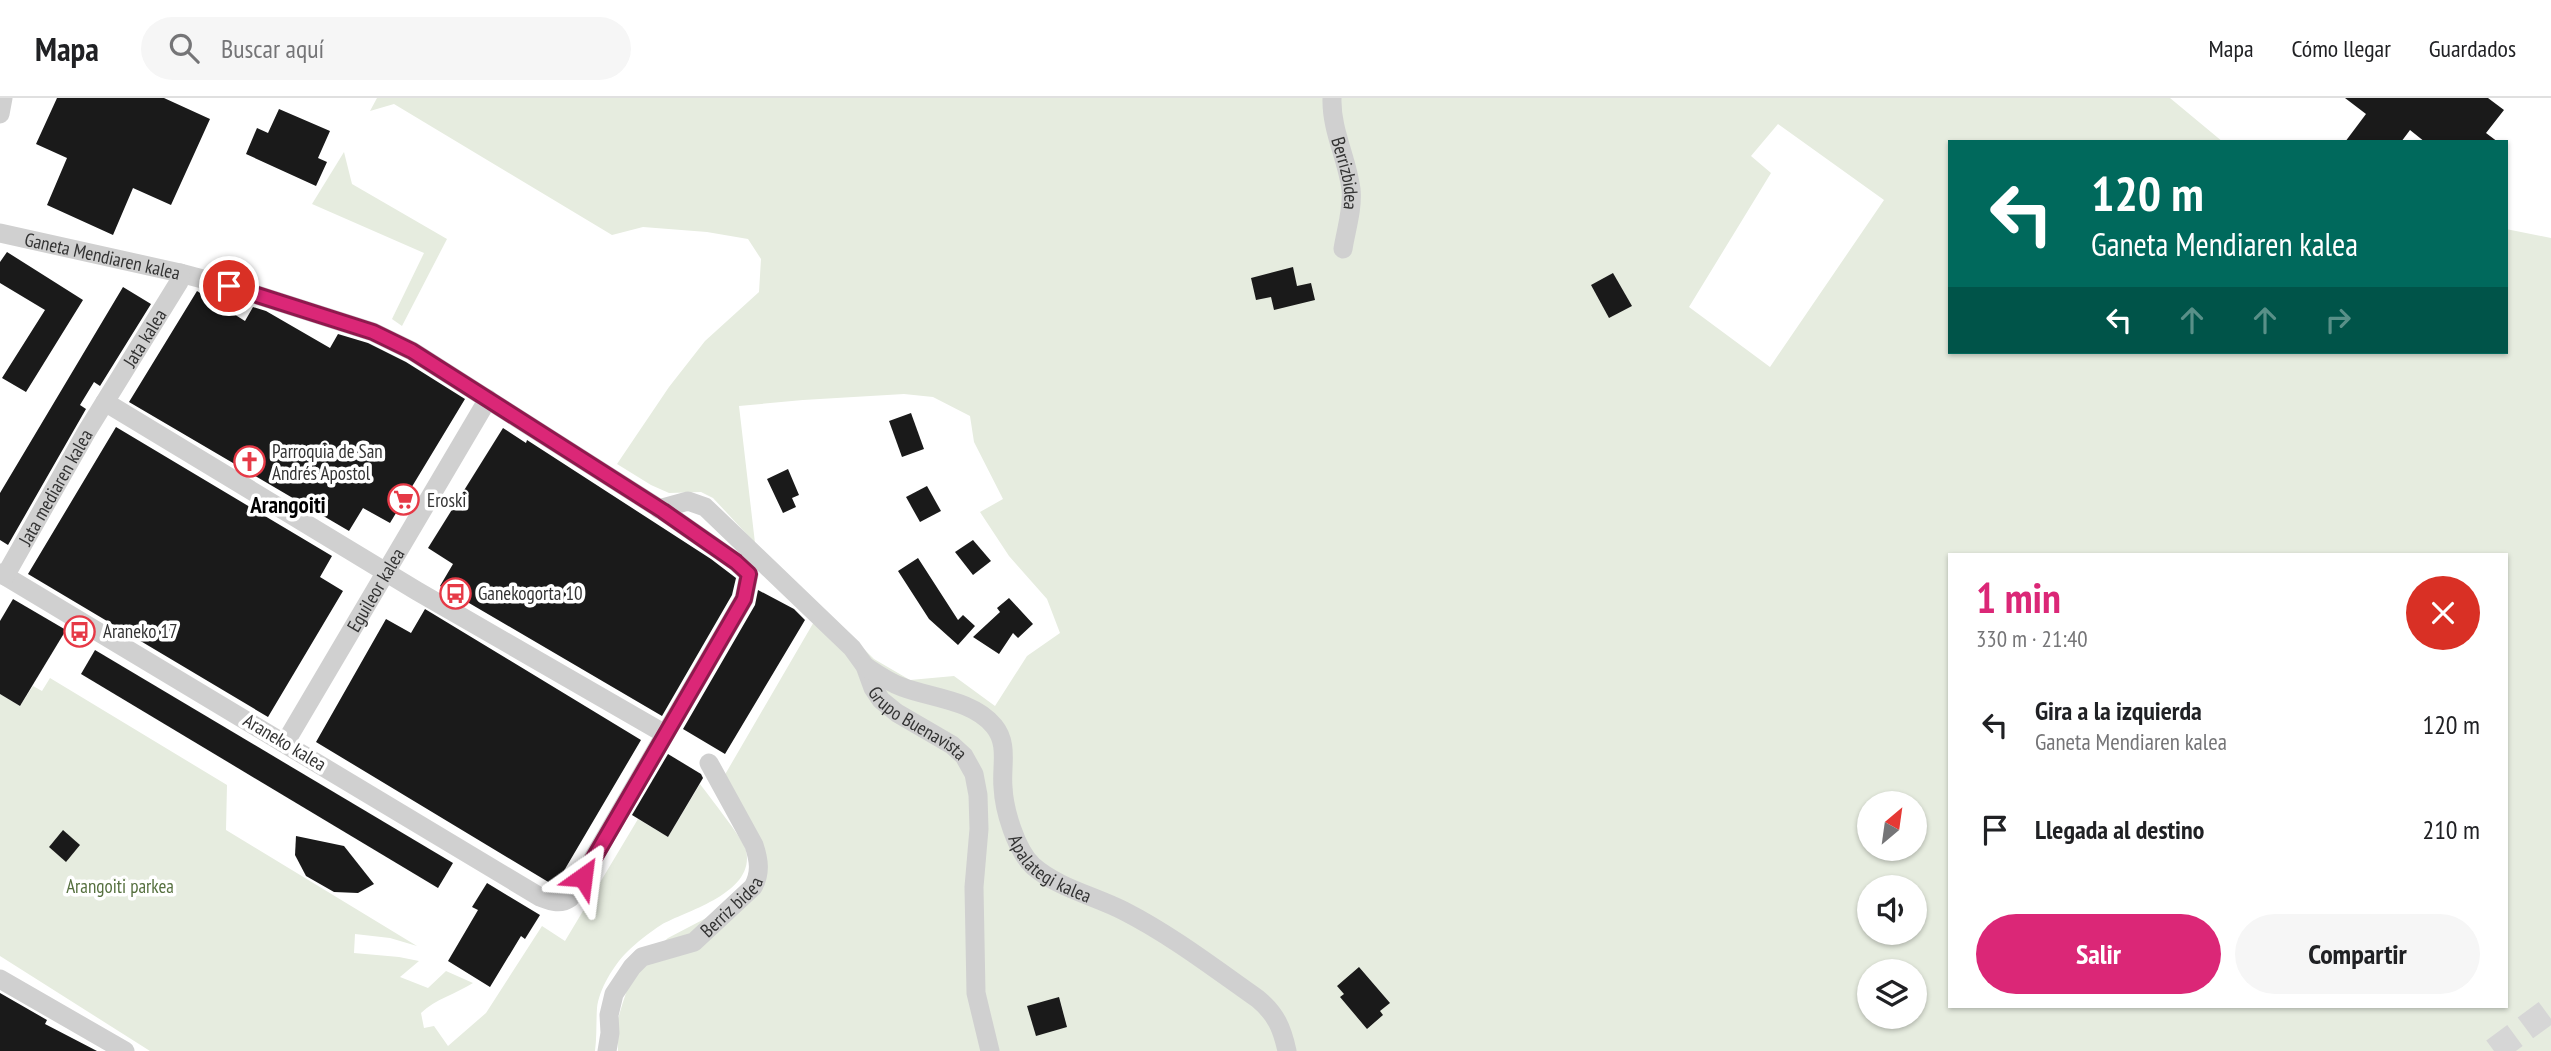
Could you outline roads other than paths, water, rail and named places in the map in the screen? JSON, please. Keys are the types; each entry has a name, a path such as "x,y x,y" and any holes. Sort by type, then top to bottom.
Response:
{"street":[{"path":"0,114 3,98"},
{"name":"Berrizbidea","path":"1332,98 1331,115 1351,190 1343,249"},
{"name":"Ganeta Mendiaren kalea","path":"0,233 180,273 373,332 412,351 488,399 736,562 749,574 744,599 665,734"},
{"name":"Jata kalea","path":"105,402 179,282 180,273"},
{"name":"Eguileor kalea","path":"285,743 384,571 488,399"},
{"path":"105,402 384,571 665,734"},
{"name":"Jata mediaren kalea","path":"3,574 105,402"},
{"name":"Grupo Buenavista","path":"659,509 688,501 705,507 852,648 865,666 873,688 881,700 897,713 952,745 964,756 974,774 978,795 979,829 974,887 976,993 990,1051"},
{"name":"Araneko kalea","path":"3,574 540,897 555,903 565,902 570,898 665,734"},
{"name":"Apalategi kalea","path":"865,666 889,682 957,703 992,723 1003,737 1003,787 1011,826 1031,864 1046,875 1124,911 1166,935 1258,999 1270,1009 1280,1024 1287,1051"},
{"name":"Berriz bidea","path":"607,1051 609,1015 614,995 632,967 642,957 694,942 753,887 759,876 758,856 754,845 709,763"},
{"path":"0,979 125,1051"}],"tunnel":[{"path":"2494,1051 2551,1009"}],"place":[{"name":"Parroquia de San Andrés Apostol","path":"249,462"},
{"name":"Eroski","path":"404,500"},
{"name":"Ganekogorta 10","path":"455,593"},
{"name":"Araneko 17","path":"80,631"}],"district":[{"name":"Arangoiti","path":"288,505"}],"park label":[{"name":"Arangoiti parkea","path":"120,886"}]}
